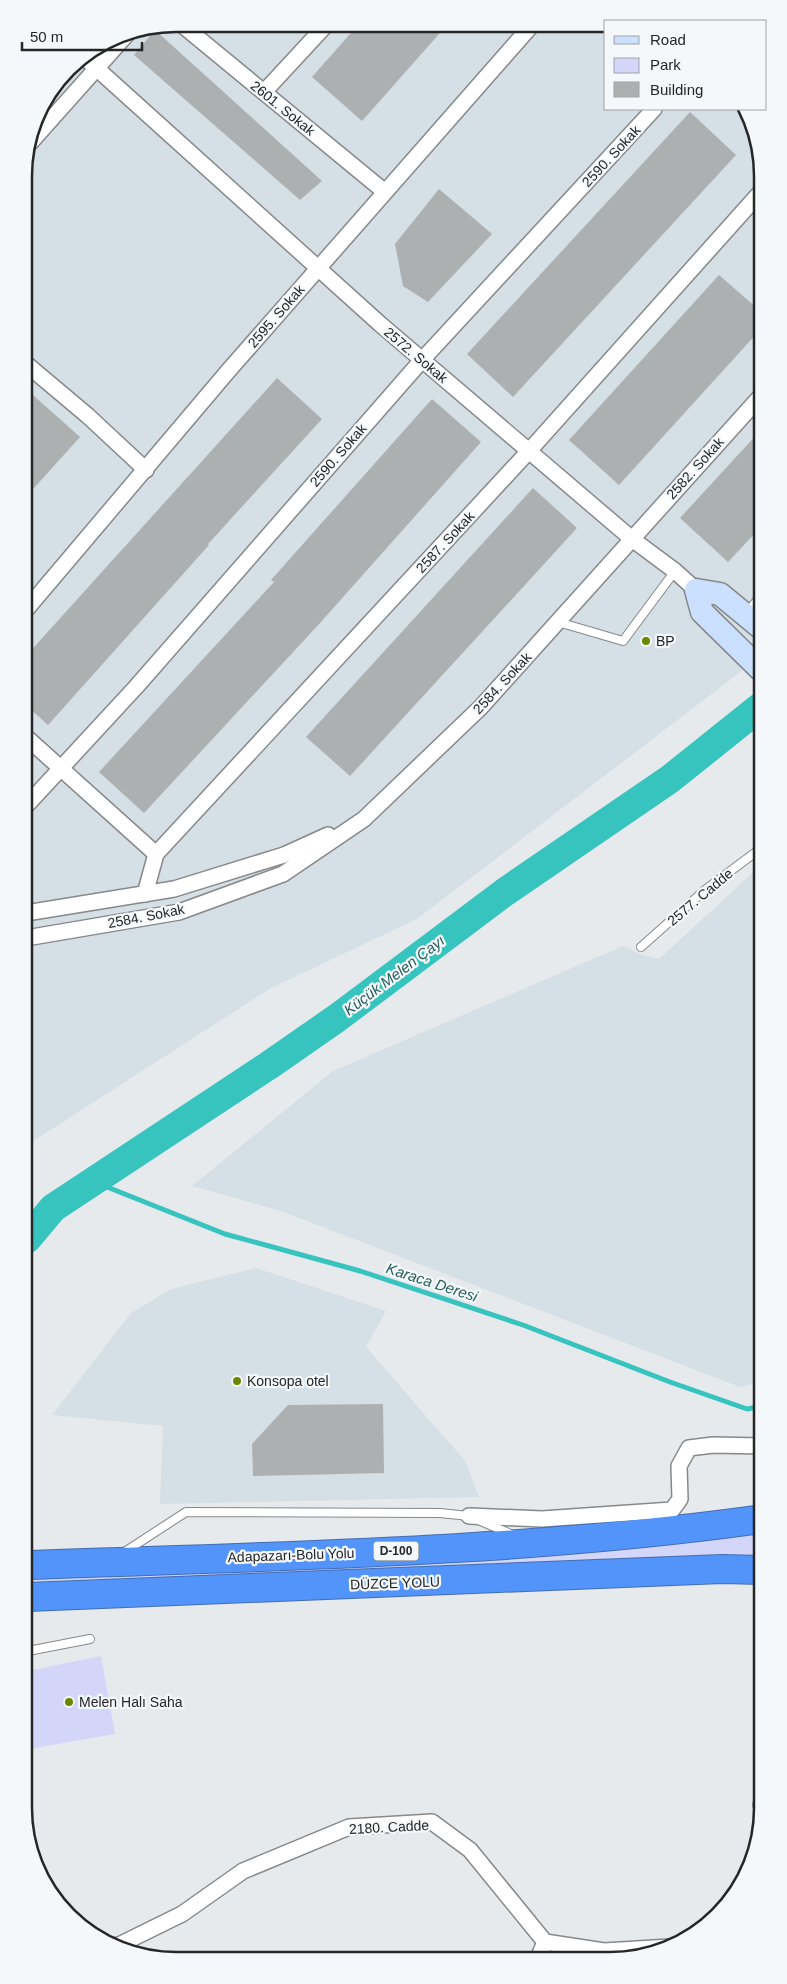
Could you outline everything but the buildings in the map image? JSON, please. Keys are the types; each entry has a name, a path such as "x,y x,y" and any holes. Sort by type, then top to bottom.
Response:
{"highway":[{"name":"Adapazarı-Bolu Yolu","path":"32,1565 273,1556 530,1543 754,1520"},
{"name":"DÜZCE YOLU","path":"32,1597 722,1569 754,1570"}],"street":[{"name":"2601. Sokak","path":"191,32 385,192"},
{"path":"264,92 320,32"},
{"name":"2595. Sokak","path":"33,602 229,370 526,32"},
{"path":"40,132 118,45"},
{"name":"2572. Sokak","path":"90,62 422,360 632,539 675,571 696,590 702,612 754,663"},
{"name":"2590. Sokak","path":"33,799 136,686 422,360 653,110"},
{"name":"2587. Sokak","path":"145,894 156,854 529,451 754,199"},
{"path":"33,371 88,416 146,470"},
{"name":"2582. Sokak","path":"632,539 754,404"},
{"name":"2584. Sokak","path":"33,937 179,912 283,874 364,819 481,707 632,539"},
{"path":"696,590 720,594 752,621"},
{"path":"33,742 156,854"},
{"name":"2584. Sokak","path":"33,912 174,889 284,854 364,819"},
{"path":"470,1516 542,1519 672,1510 680,1499 678,1466 689,1448 713,1445 754,1446"},
{"name":"2180. Cadde","path":"123,1941 182,1914 243,1871 349,1827 432,1822 470,1850 542,1949 604,1951 639,1948"}],"lane":[{"path":"558,622 623,640 675,571"},
{"name":"2577. Cadde","path":"641,948 705,890 754,853"},
{"path":"110,1562 186,1512 404,1512 470,1516 530,1543"},
{"path":"32,1650 90,1639"}],"shaded area":[{"path":"177,32 604,32 604,110 738,110 750,140 754,177 754,662 417,919 271,988 32,1142 33,167 37,140 43,122 57,97 82,68 122,43 149,35"},
{"path":"754,872 754,1384 740,1387 281,1211 192,1186 333,1071 623,946 642,955 659,959"},
{"name":"Konsopa otel","path":"256,1268 386,1311 366,1347 466,1462 479,1497 160,1504 163,1426 52,1415 131,1313 171,1289"}],"green space":[{"path":"754,1530 754,1557 32,1585 32,1576"},
{"name":"Melen Halı Saha","path":"101,1656 115,1734 32,1748 32,1670"}],"waterway":[{"name":"Küçük Melen Çayı","path":"32,1233 53,1208 268,1066 337,1018 505,892 670,779 754,712"},
{"name":"Karaca Deresi","path":"92,1181 225,1234 360,1271 523,1325 670,1382 747,1409 754,1408"}],"place":[{"name":"BP","path":"646,641"},
{"name":"Konsopa otel","path":"237,1381"},
{"name":"Melen Halı Saha","path":"69,1702"}]}
